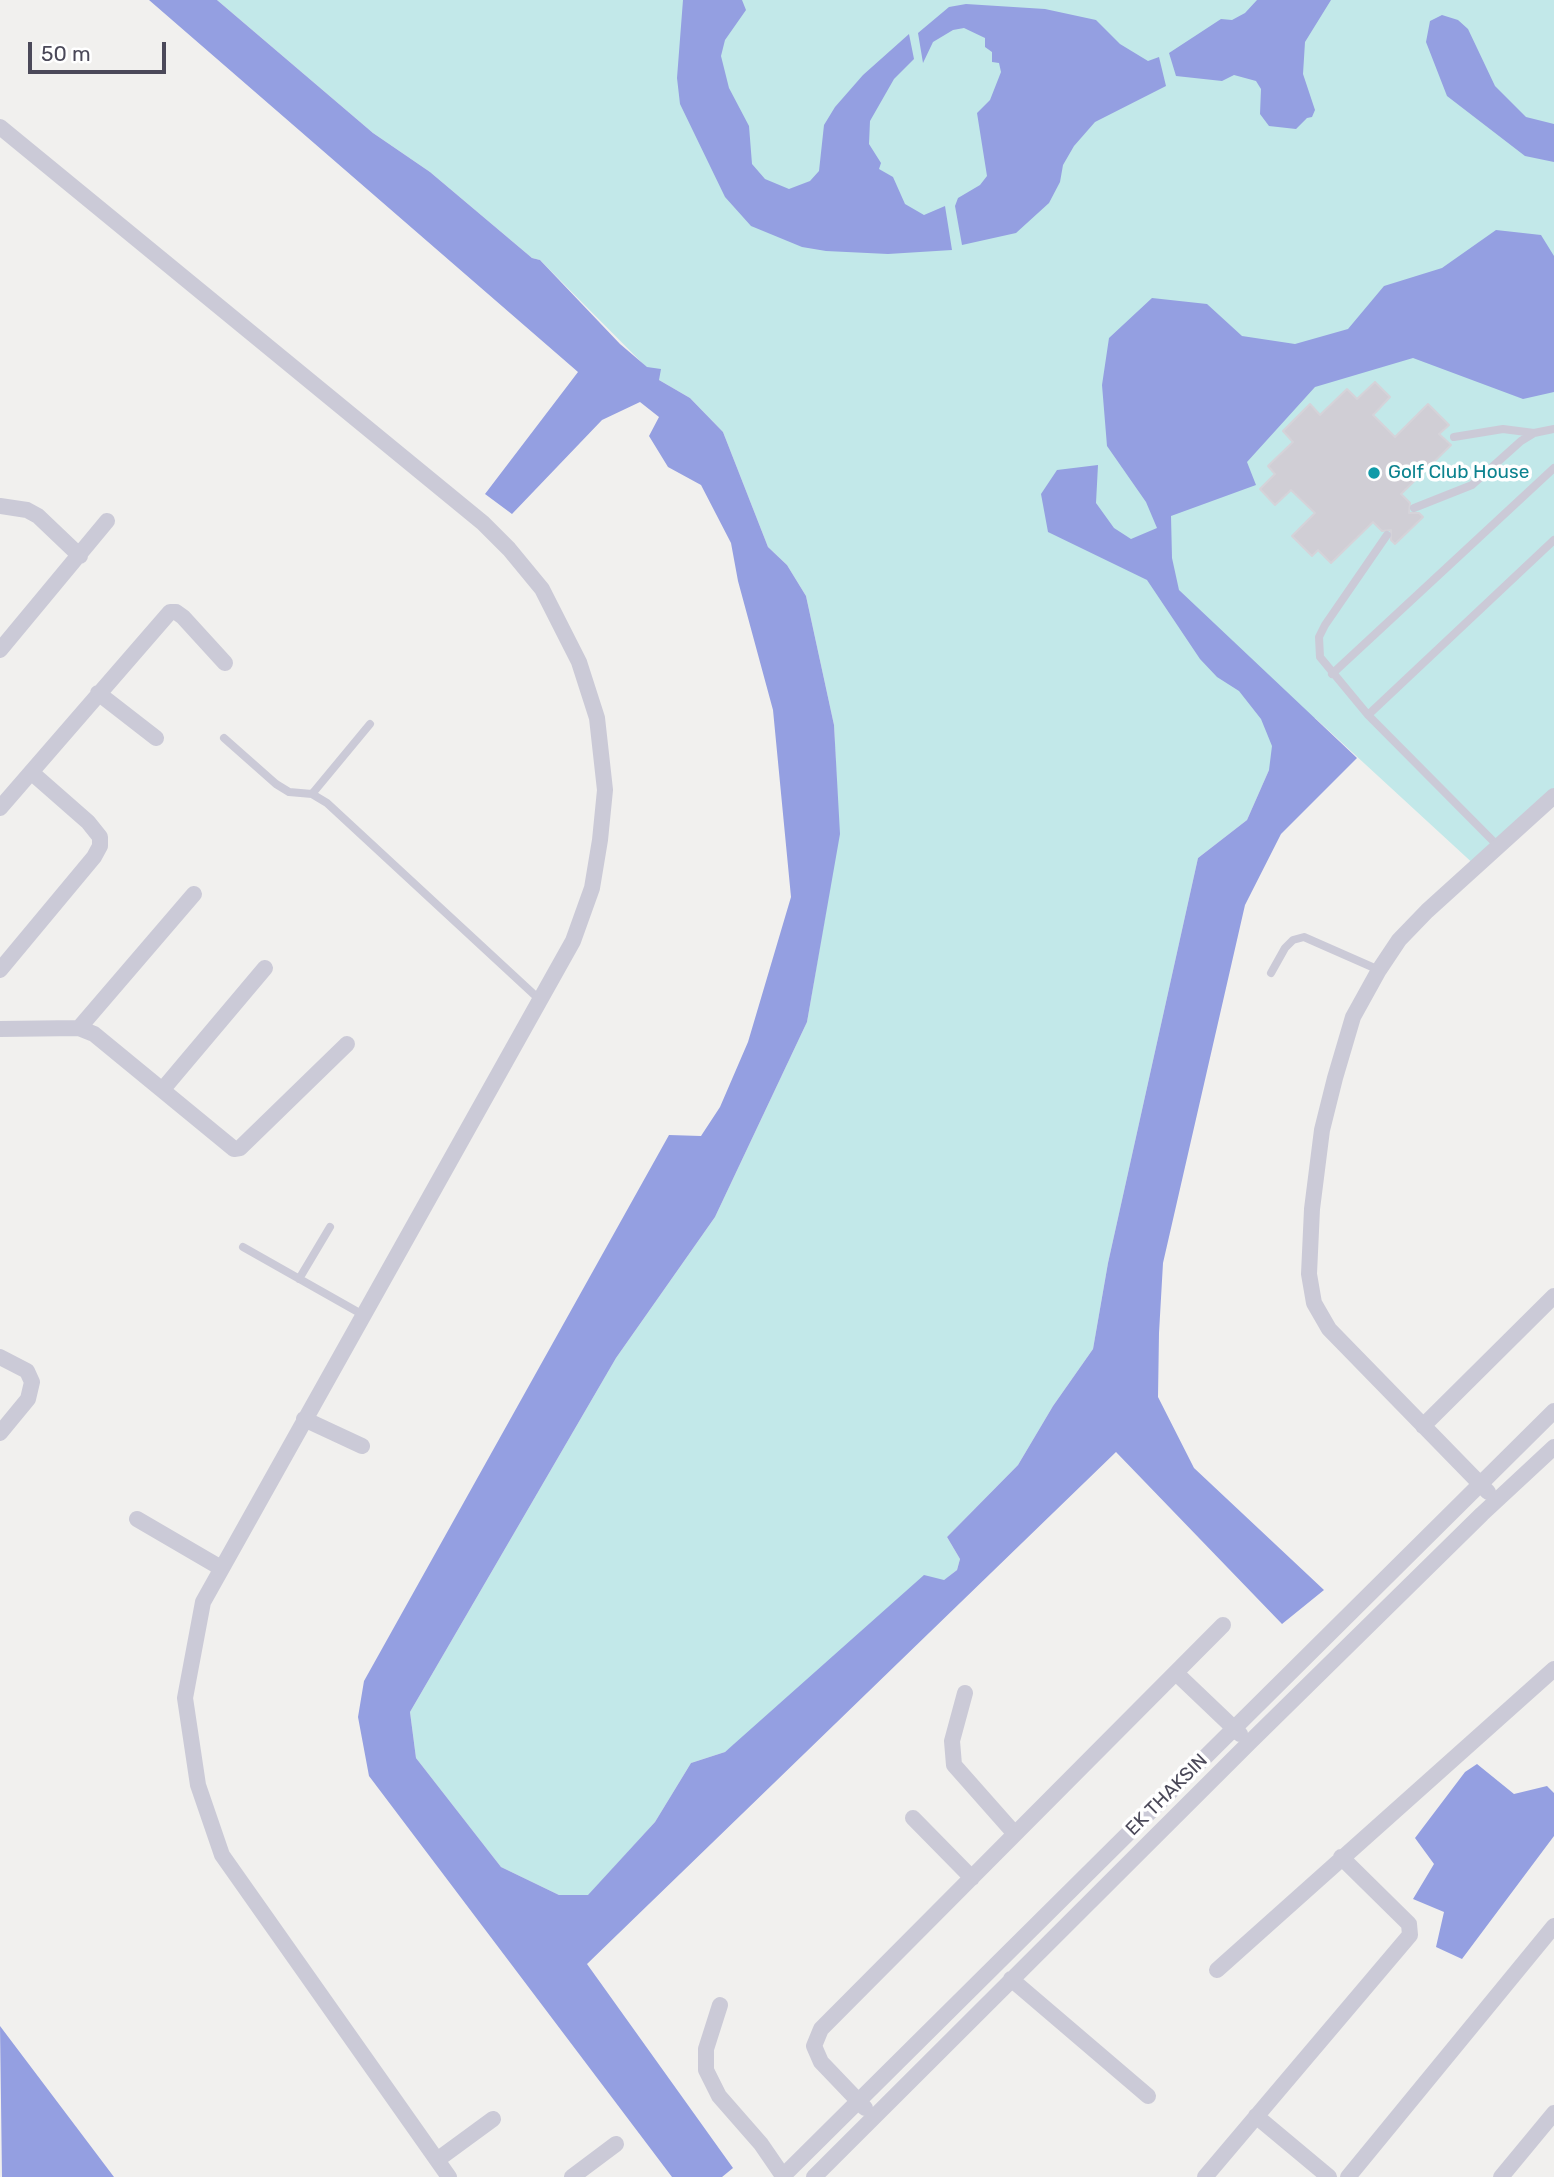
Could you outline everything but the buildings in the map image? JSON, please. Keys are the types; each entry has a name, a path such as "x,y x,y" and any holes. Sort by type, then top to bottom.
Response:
{"street":[{"path":"0,127 482,523 529,570 542,589 589,687 597,718 605,790 592,888 573,941 203,1602 185,1698 198,1785 222,1855 449,2177"},
{"path":"0,506 27,510 38,516 80,556"},
{"path":"0,650 107,521"},
{"path":"0,808 170,612 177,612 183,617 225,663"},
{"path":"98,693 156,738"},
{"path":"0,970 94,857 100,846 100,837 88,822 31,772"},
{"path":"1497,1501 1329,1329 1314,1303 1309,1274 1312,1209 1322,1130 1353,1017 1379,970 1408,930 1554,796"},
{"path":"79,1028 194,894"},
{"path":"163,1089 265,968"},
{"path":"0,1029 79,1028 94,1034 234,1149 240,1148 347,1044"},
{"path":"1423,1426 1554,1296"},
{"path":"0,1357 26,1371 32,1382 28,1399 0,1433"},
{"path":"720,2006 706,2049 706,2070 719,2096 761,2144 782,2177 1554,1412"},
{"path":"304,1419 362,1446"},
{"name":"EK THAKSIN","path":"814,2177 1249,1743 1554,1447"},
{"path":"137,1519 221,1568"},
{"path":"874,2117 821,2062 814,2046 821,2029 1223,1625"},
{"path":"1217,1970 1554,1669"},
{"path":"1175,1673 1249,1743"},
{"path":"965,1693 952,1741 954,1765 1015,1834"},
{"path":"913,1818 972,1878"},
{"path":"1205,2177 1410,1935 1409,1924 1341,1857"},
{"path":"1348,2177 1554,1926"},
{"path":"1011,1979 1148,2096"},
{"path":"1501,2177 1554,2113"},
{"path":"1256,2116 1329,2177"},
{"path":"437,2160 493,2119"},
{"path":"572,2177 616,2144"}],"lane":[{"path":"1454,436 1503,429 1534,433 1554,429"},
{"path":"1414,508 1472,485 1534,433"},
{"path":"1332,674 1554,468"},
{"path":"1387,535 1319,637 1320,657 1368,715 1500,848"},
{"path":"1368,715 1554,540"},
{"path":"312,794 370,724"},
{"path":"224,738 276,784 289,792 312,794 327,803 540,1000"},
{"path":"1271,973 1285,948 1293,940 1304,937 1379,970"},
{"path":"299,1279 330,1227"},
{"path":"243,1247 365,1316"}],"shaded area":[{"path":"217,0 1554,0 1554,795 1478,868 1315,718 1269,770 1247,820 1198,858 1108,1263 1093,1349 1053,1406 1018,1465 947,1537 960,1559 957,1570 725,1752 691,1763 655,1822 588,1896 559,1895 501,1867 416,1758 410,1712 616,1358 715,1217 807,1022 839,834 834,725 806,596 787,565 768,547 723,432 690,398 659,380 540,260 532,258 430,172 373,133"}],"water":[{"path":"149,0 217,0 373,133 430,172 532,258 540,260 620,344 647,367 661,369 659,380 690,398 723,432 768,547 787,565 806,596 834,725 840,834 807,1022 715,1217 616,1358 410,1712 416,1758 501,1867 559,1895 588,1895 655,1822 691,1763 725,1752 924,1575 944,1580 957,1570 960,1559 947,1537 1018,1465 1053,1406 1093,1349 1108,1263 1198,858 1247,820 1269,770 1272,746 1261,719 1239,691 1217,677 1200,659 1147,580 1048,532 1041,494 1057,470 1098,465 1096,503 1114,528 1131,539 1157,528 1146,502 1107,446 1102,385 1109,338 1152,298 1207,304 1242,336 1295,344 1348,329 1384,286 1442,268 1496,230 1541,235 1554,256 1554,392 1523,399 1413,358 1315,387 1247,462 1256,485 1171,516 1172,558 1179,590 1357,758 1281,834 1245,905 1163,1263 1159,1333 1158,1397 1194,1468 1324,1590 1282,1624 1116,1452 587,1964 733,2168 722,2177 672,2177 369,1776 358,1717 364,1681 669,1135 701,1136 720,1107 748,1042 791,897 773,710 738,581 731,543 701,485 668,467 649,436 659,417 640,402 602,420 512,514 485,494 578,372"},
{"path":"683,0 742,0 746,10 725,40 721,56 729,88 749,126 752,164 765,179 789,189 810,181 819,171 824,125 835,107 863,75 909,34 914,59 894,79 870,121 869,144 881,163 879,169 893,177 905,204 924,215 945,206 952,250 888,254 826,251 802,247 751,226 725,197 680,104 677,78"},
{"path":"1257,0 1331,0 1305,42 1303,74 1315,110 1312,117 1307,118 1296,129 1269,126 1260,114 1261,89 1256,81 1234,75 1222,81 1176,76 1169,53 1221,19 1232,20 1245,13"},
{"path":"966,4 1045,9 1096,20 1120,44 1148,61 1159,57 1166,86 1095,122 1074,146 1063,165 1060,182 1049,203 1016,233 962,245 955,206 958,198 980,185 987,176 977,113 990,100 1001,72 999,63 992,62 992,52 985,47 985,38 964,28 953,30 933,42 923,63 918,33 949,7"},
{"path":"1442,15 1458,20 1468,29 1495,86 1526,117 1554,124 1554,162 1525,156 1447,96 1426,42 1430,21"},
{"path":"1477,1764 1514,1794 1547,1786 1554,1793 1554,1836 1462,1959 1436,1947 1444,1912 1413,1899 1434,1864 1415,1838 1465,1772"},
{"path":"0,2026 114,2177 2,2177"}],"place":[{"name":"Golf Club House","path":"1374,473"}]}
